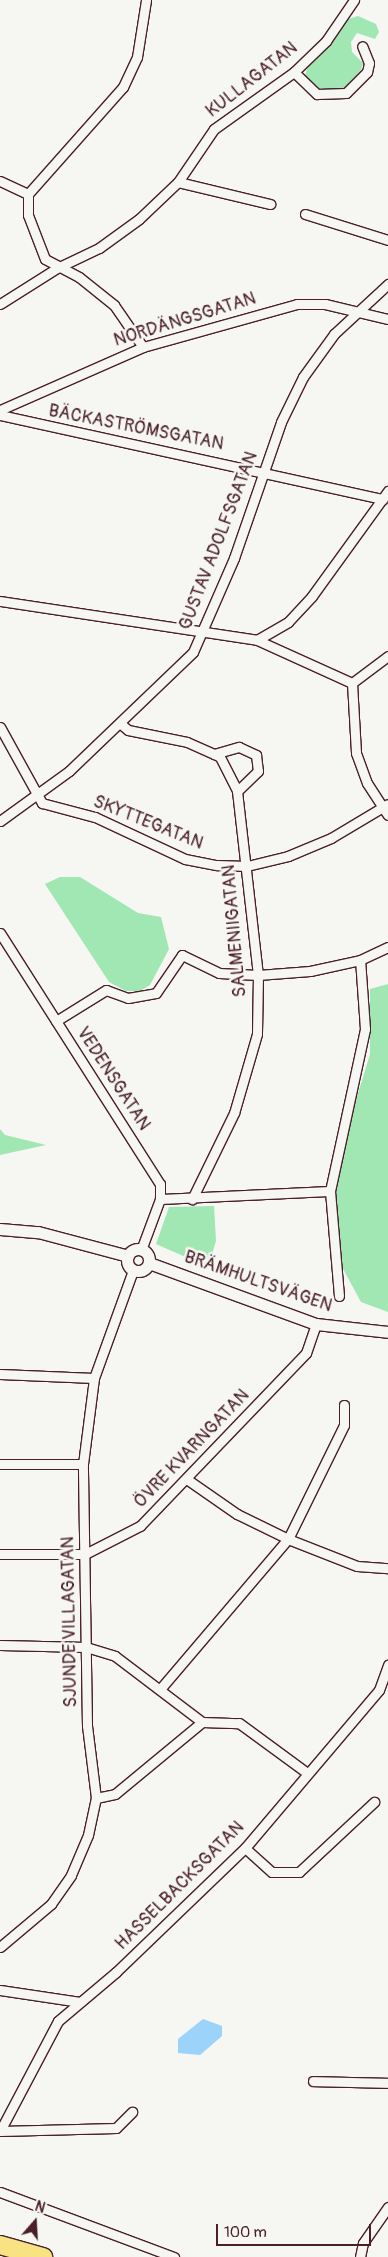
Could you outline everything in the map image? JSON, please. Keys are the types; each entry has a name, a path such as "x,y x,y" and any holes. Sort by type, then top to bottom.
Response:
{"highway":[{"path":"0,2245 43,2257"}],"street":[{"path":"143,347 132,325 114,305 79,276 57,268 45,259 34,237 28,194 123,87 137,57 146,0"},
{"name":"KULLAGATAN","path":"0,304 57,268 99,248 178,182 214,129 294,72 326,41 354,0"},
{"path":"294,72 317,94 346,94 367,72 369,63 362,46"},
{"path":"0,180 28,194"},
{"path":"178,182 270,204"},
{"path":"305,214 388,240"},
{"name":"GUSTAV ADOLFSGATAN","path":"0,821 36,796 121,724 193,652 203,632 267,471 281,422 303,377 323,347 388,284"},
{"name":"NORDÄNGSGATAN","path":"0,410 143,347 297,304 325,304 388,319"},
{"name":"BÄCKASTRÖMSGATAN","path":"0,415 386,495"},
{"path":"257,640 288,622 312,596 386,495"},
{"path":"0,601 257,640 352,683"},
{"path":"352,683 388,656"},
{"path":"352,683 356,753 388,815"},
{"name":"SALMENIIGATAN","path":"121,724 128,730 187,742 214,754 230,770 237,791 258,974 257,1034 246,1078 234,1113 192,1199"},
{"path":"0,727 36,796"},
{"path":"214,754 239,747 256,755 258,771 237,791"},
{"name":"SKYTTEGATAN","path":"36,796 42,803 95,817 184,859 247,866 331,838 385,806"},
{"name":"VEDENSGATAN","path":"0,933 155,1173 160,1199"},
{"path":"56,1021 106,990 128,998 156,993 182,955 219,973 258,974 310,971 360,960 388,946"},
{"path":"339,1296 330,1191 365,1029 360,960"},
{"path":"0,1229 38,1232 128,1256 141,1250 160,1199 192,1199 330,1191"},
{"path":"128,1256 133,1270 142,1270 148,1262 141,1250"},
{"name":"BRÄMHULTSVÄGEN","path":"148,1262 316,1324 388,1332"},
{"name":"SJUNDE VILLAGATAN","path":"0,1947 51,1904 71,1875 88,1835 96,1798 87,1726 83,1464 94,1378 133,1270"},
{"name":"ÖVRE KVARNGATAN","path":"0,1554 85,1554 140,1526 188,1480 306,1354 316,1324"},
{"path":"0,1374 94,1378"},
{"path":"161,1688 288,1539 344,1425 344,1405"},
{"path":"0,1464 83,1464"},
{"path":"188,1480 237,1514 288,1539 357,1566 388,1568"},
{"path":"0,1645 86,1647 115,1656 161,1688 202,1722 239,1723 306,1772"},
{"name":"HASSELBACKSGATAN","path":"0,2131 58,2021 246,1848 306,1772 379,1690 388,1665"},
{"path":"96,1798 115,1794 202,1722"},
{"path":"246,1848 272,1872 299,1872 374,1802"},
{"path":"0,1990 80,2002"},
{"path":"313,2081 388,2083"},
{"path":"0,2131 116,2128 132,2112"},
{"path":"0,2192 174,2257"},
{"path":"360,2257 363,2243 388,2208"}],"green space":[{"path":"358,16 376,24 379,32 375,39 357,33 351,42 352,52 363,63 361,70 344,89 317,90 305,76 307,69 348,19"},
{"path":"60,877 80,877 138,913 161,917 169,949 150,985 140,991 126,991 109,982 45,884"},
{"path":"388,984 388,1312 361,1302 342,1267 334,1198 339,1156 370,1054 370,989"},
{"path":"0,1129 5,1135 46,1145 0,1155"},
{"path":"214,1206 216,1241 208,1267 156,1244 169,1207"}],"water":[{"path":"203,2019 222,2026 222,2036 200,2055 178,2053 178,2039"}]}
